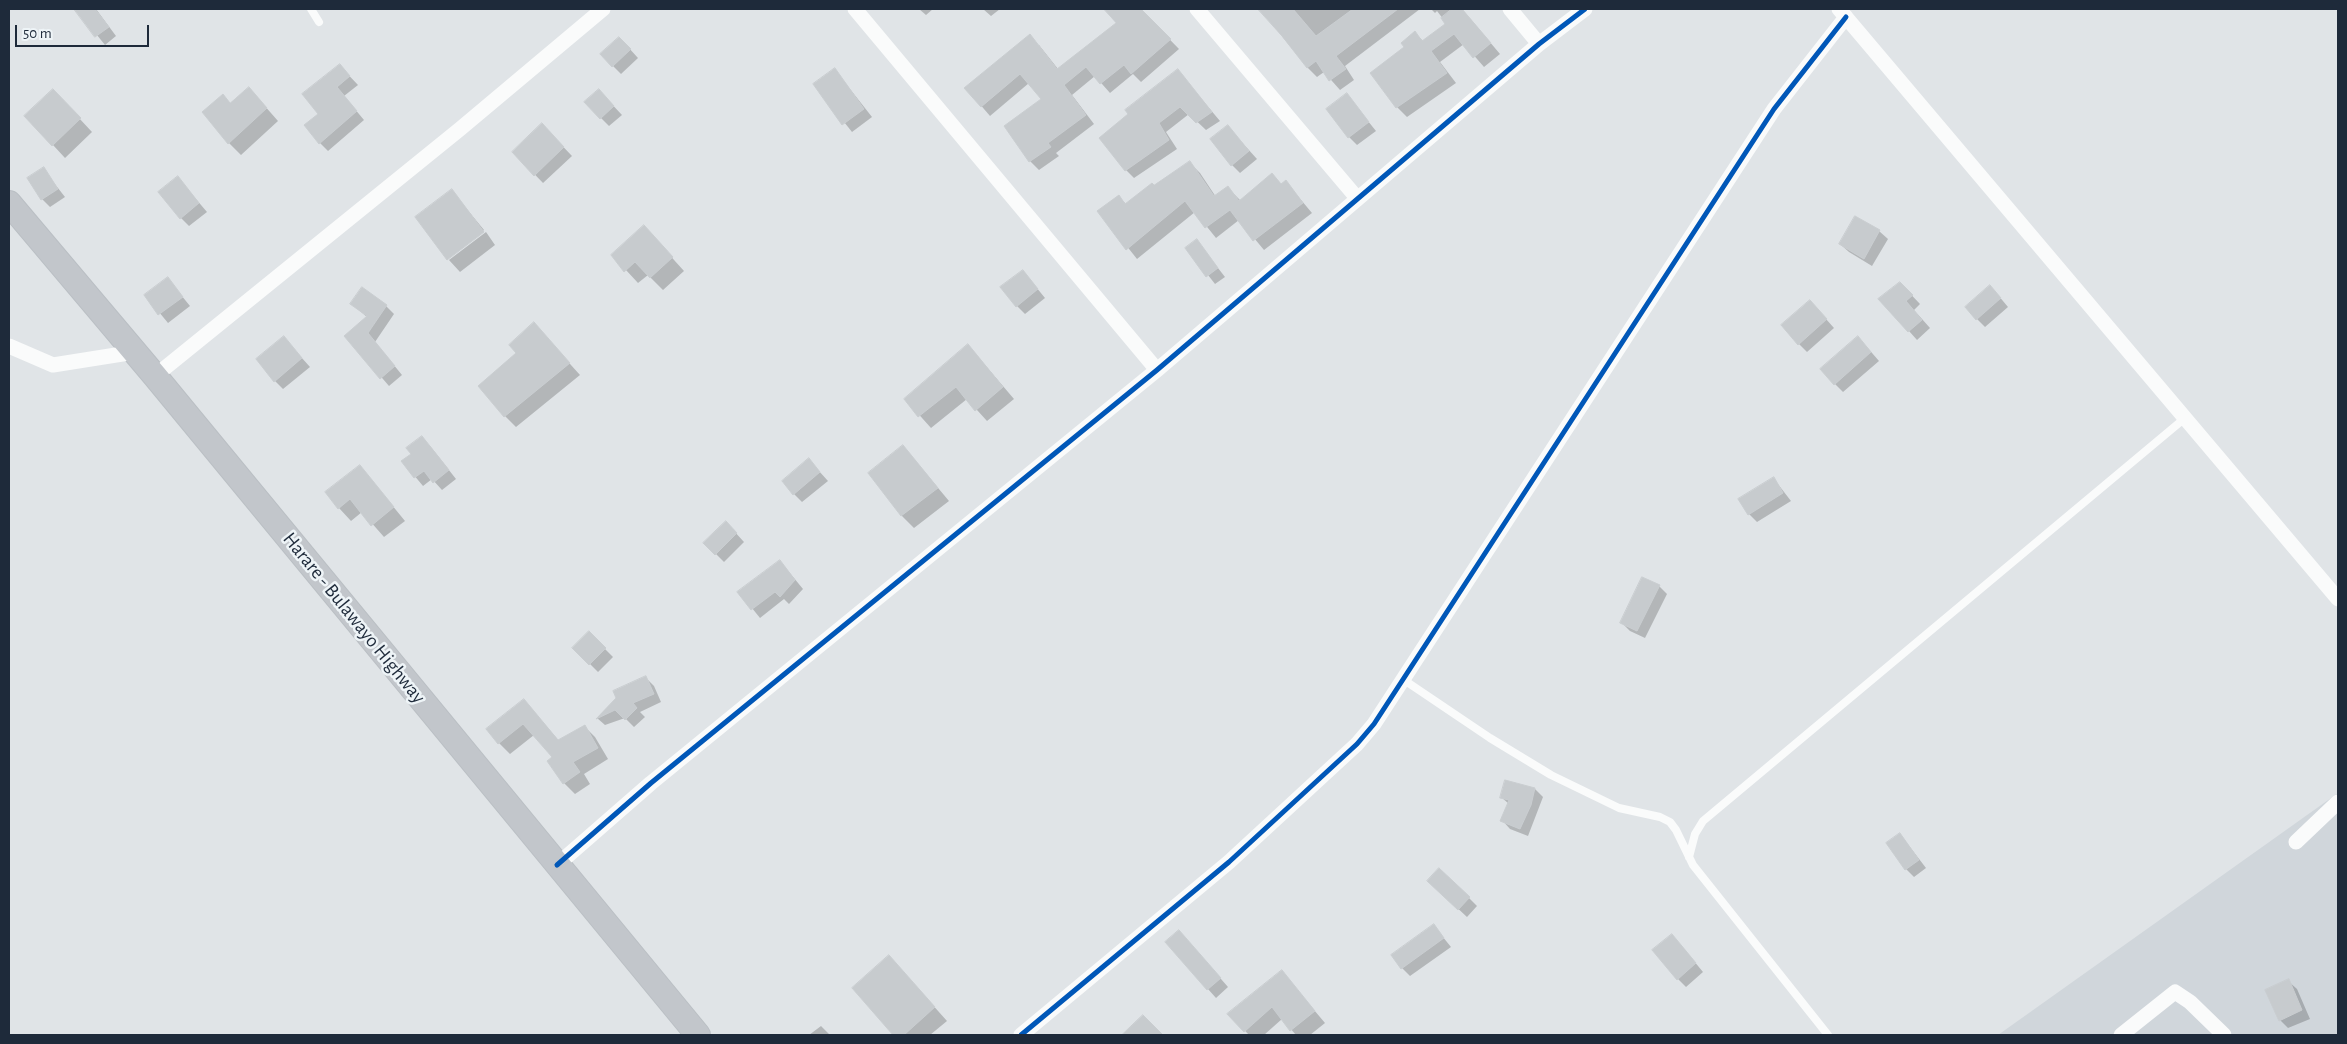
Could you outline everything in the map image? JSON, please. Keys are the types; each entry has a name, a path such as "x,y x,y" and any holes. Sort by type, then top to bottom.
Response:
{"highway":[{"name":"Harare - Bulawayo Highway","path":"9,203 155,376 698,1035"}],"street":[{"path":"155,376 460,129 603,9"},
{"path":"855,9 1157,370"},
{"path":"1197,9 1357,198"},
{"path":"1510,9 1539,44"},
{"path":"557,865 651,783 1157,370 1539,44 1585,9"},
{"path":"1021,1035 1229,862 1350,751 1374,724 1774,109 1843,13 2338,599"},
{"path":"9,346 54,365 135,352"},
{"path":"2296,842 2338,802"},
{"path":"2121,1035 2175,992 2196,1006 2224,1035"}],"lane":[{"path":"311,9 319,22"},
{"path":"1689,857 1694,834 1703,821 2185,418"},
{"path":"1404,680 1490,738 1551,775 1619,808 1665,819 1676,830 1689,857 1731,914 1828,1035"}],"shaded area":[{"path":"2338,793 2338,1035 1998,1035"}],"building":[{"path":"74,9 95,9 109,27 95,37"},
{"path":"1104,9 1141,9 1171,39 1131,74 1124,65 1100,84 1086,67 1064,85 1086,115 1048,143 1051,147 1029,162 1004,126 1041,99 1020,74 981,107 964,88 1030,34 1057,69 1116,23"},
{"path":"1258,9 1293,9 1316,36 1353,9 1398,9 1336,56 1346,69 1329,81 1316,61 1307,68"},
{"path":"1452,9 1462,9 1491,43 1473,58 1454,34 1431,51 1447,73 1396,108 1370,73 1404,47 1401,43 1415,31 1422,41 1445,24 1441,18"},
{"path":"619,37 631,49 612,67 600,54"},
{"path":"340,64 350,76 337,87 357,111 319,144 304,125 318,114 302,94"},
{"path":"835,68 864,109 842,125 813,84"},
{"path":"1178,69 1212,112 1196,123 1180,107 1159,123 1169,140 1125,171 1099,138 1128,114 1125,110"},
{"path":"249,87 267,108 228,144 202,112 223,94 230,103"},
{"path":"53,89 81,118 52,146 24,116"},
{"path":"599,89 614,106 600,119 584,102"},
{"path":"1347,93 1369,122 1348,138 1326,109"},
{"path":"542,123 564,147 534,176 512,152"},
{"path":"1228,125 1249,151 1231,166 1210,139"},
{"path":"1190,161 1214,196 1228,186 1239,201 1272,173 1281,184 1286,180 1303,203 1253,241 1230,210 1205,228 1185,201 1126,250 1097,211 1119,195 1125,204 1152,183 1154,185"},
{"path":"44,167 58,189 41,200 27,178"},
{"path":"178,176 199,203 180,219 158,192"},
{"path":"452,189 484,232 447,260 415,217"},
{"path":"1855,216 1880,230 1864,259 1839,244"},
{"path":"644,225 673,257 650,278 635,262 624,272 611,255"},
{"path":"1197,239 1218,268 1206,277 1185,248"},
{"path":"1023,270 1038,289 1016,307 1000,287"},
{"path":"168,277 183,297 158,315 144,295"},
{"path":"1900,282 1913,295 1906,301 1922,320 1908,332 1878,299"},
{"path":"1990,285 2001,298 1976,320 1965,307"},
{"path":"362,287 387,305 368,333 395,366 380,379 344,336 367,316 350,304"},
{"path":"1810,300 1827,319 1798,345 1781,325"},
{"path":"534,322 570,363 504,417 478,386 516,353 509,345"},
{"path":"284,336 302,358 274,382 256,359"},
{"path":"1858,336 1871,352 1834,385 1820,369"},
{"path":"968,344 1003,387 975,411 956,387 918,417 904,399"},
{"path":"422,436 449,470 433,483 424,471 414,478 401,461 411,454 406,448"},
{"path":"903,445 938,488 901,516 868,473"},
{"path":"809,458 820,472 793,495 782,481"},
{"path":"360,465 394,507 371,526 350,499 338,509 325,492"},
{"path":"1774,477 1783,493 1748,515 1738,499"},
{"path":"726,521 737,533 715,555 703,543"},
{"path":"780,560 795,580 780,597 775,592 751,610 737,592"},
{"path":"1642,577 1660,585 1637,631 1620,623"},
{"path":"589,631 606,648 589,665 572,648"},
{"path":"646,676 654,694 633,703 637,708 625,720 615,710 596,719 616,698 613,691"},
{"path":"524,699 558,740 585,725 598,748 573,762 580,772 563,784 547,761 552,757 523,724 498,744 486,729"},
{"path":"1505,780 1535,788 1531,805 1520,829 1500,821 1509,800 1500,798"},
{"path":"1900,833 1919,860 1905,870 1886,843"},
{"path":"1439,868 1470,897 1458,910 1427,881"},
{"path":"1434,924 1444,938 1401,969 1391,955"},
{"path":"1179,930 1221,978 1207,990 1165,942"},
{"path":"1672,934 1696,963 1677,980 1652,950"},
{"path":"889,955 935,1007 904,1035 893,1035 852,988"},
{"path":"1282,970 1315,1011 1290,1031 1272,1007 1244,1032 1227,1014"},
{"path":"2289,979 2302,1010 2279,1021 2265,990"},
{"path":"1143,1015 1163,1035 1122,1035"}],"cycle path":[{"path":"557,865 651,783 1157,370 1539,44 1585,9"},
{"path":"1021,1035 1229,862 1357,744 1374,724 1774,109 1846,17"}]}
